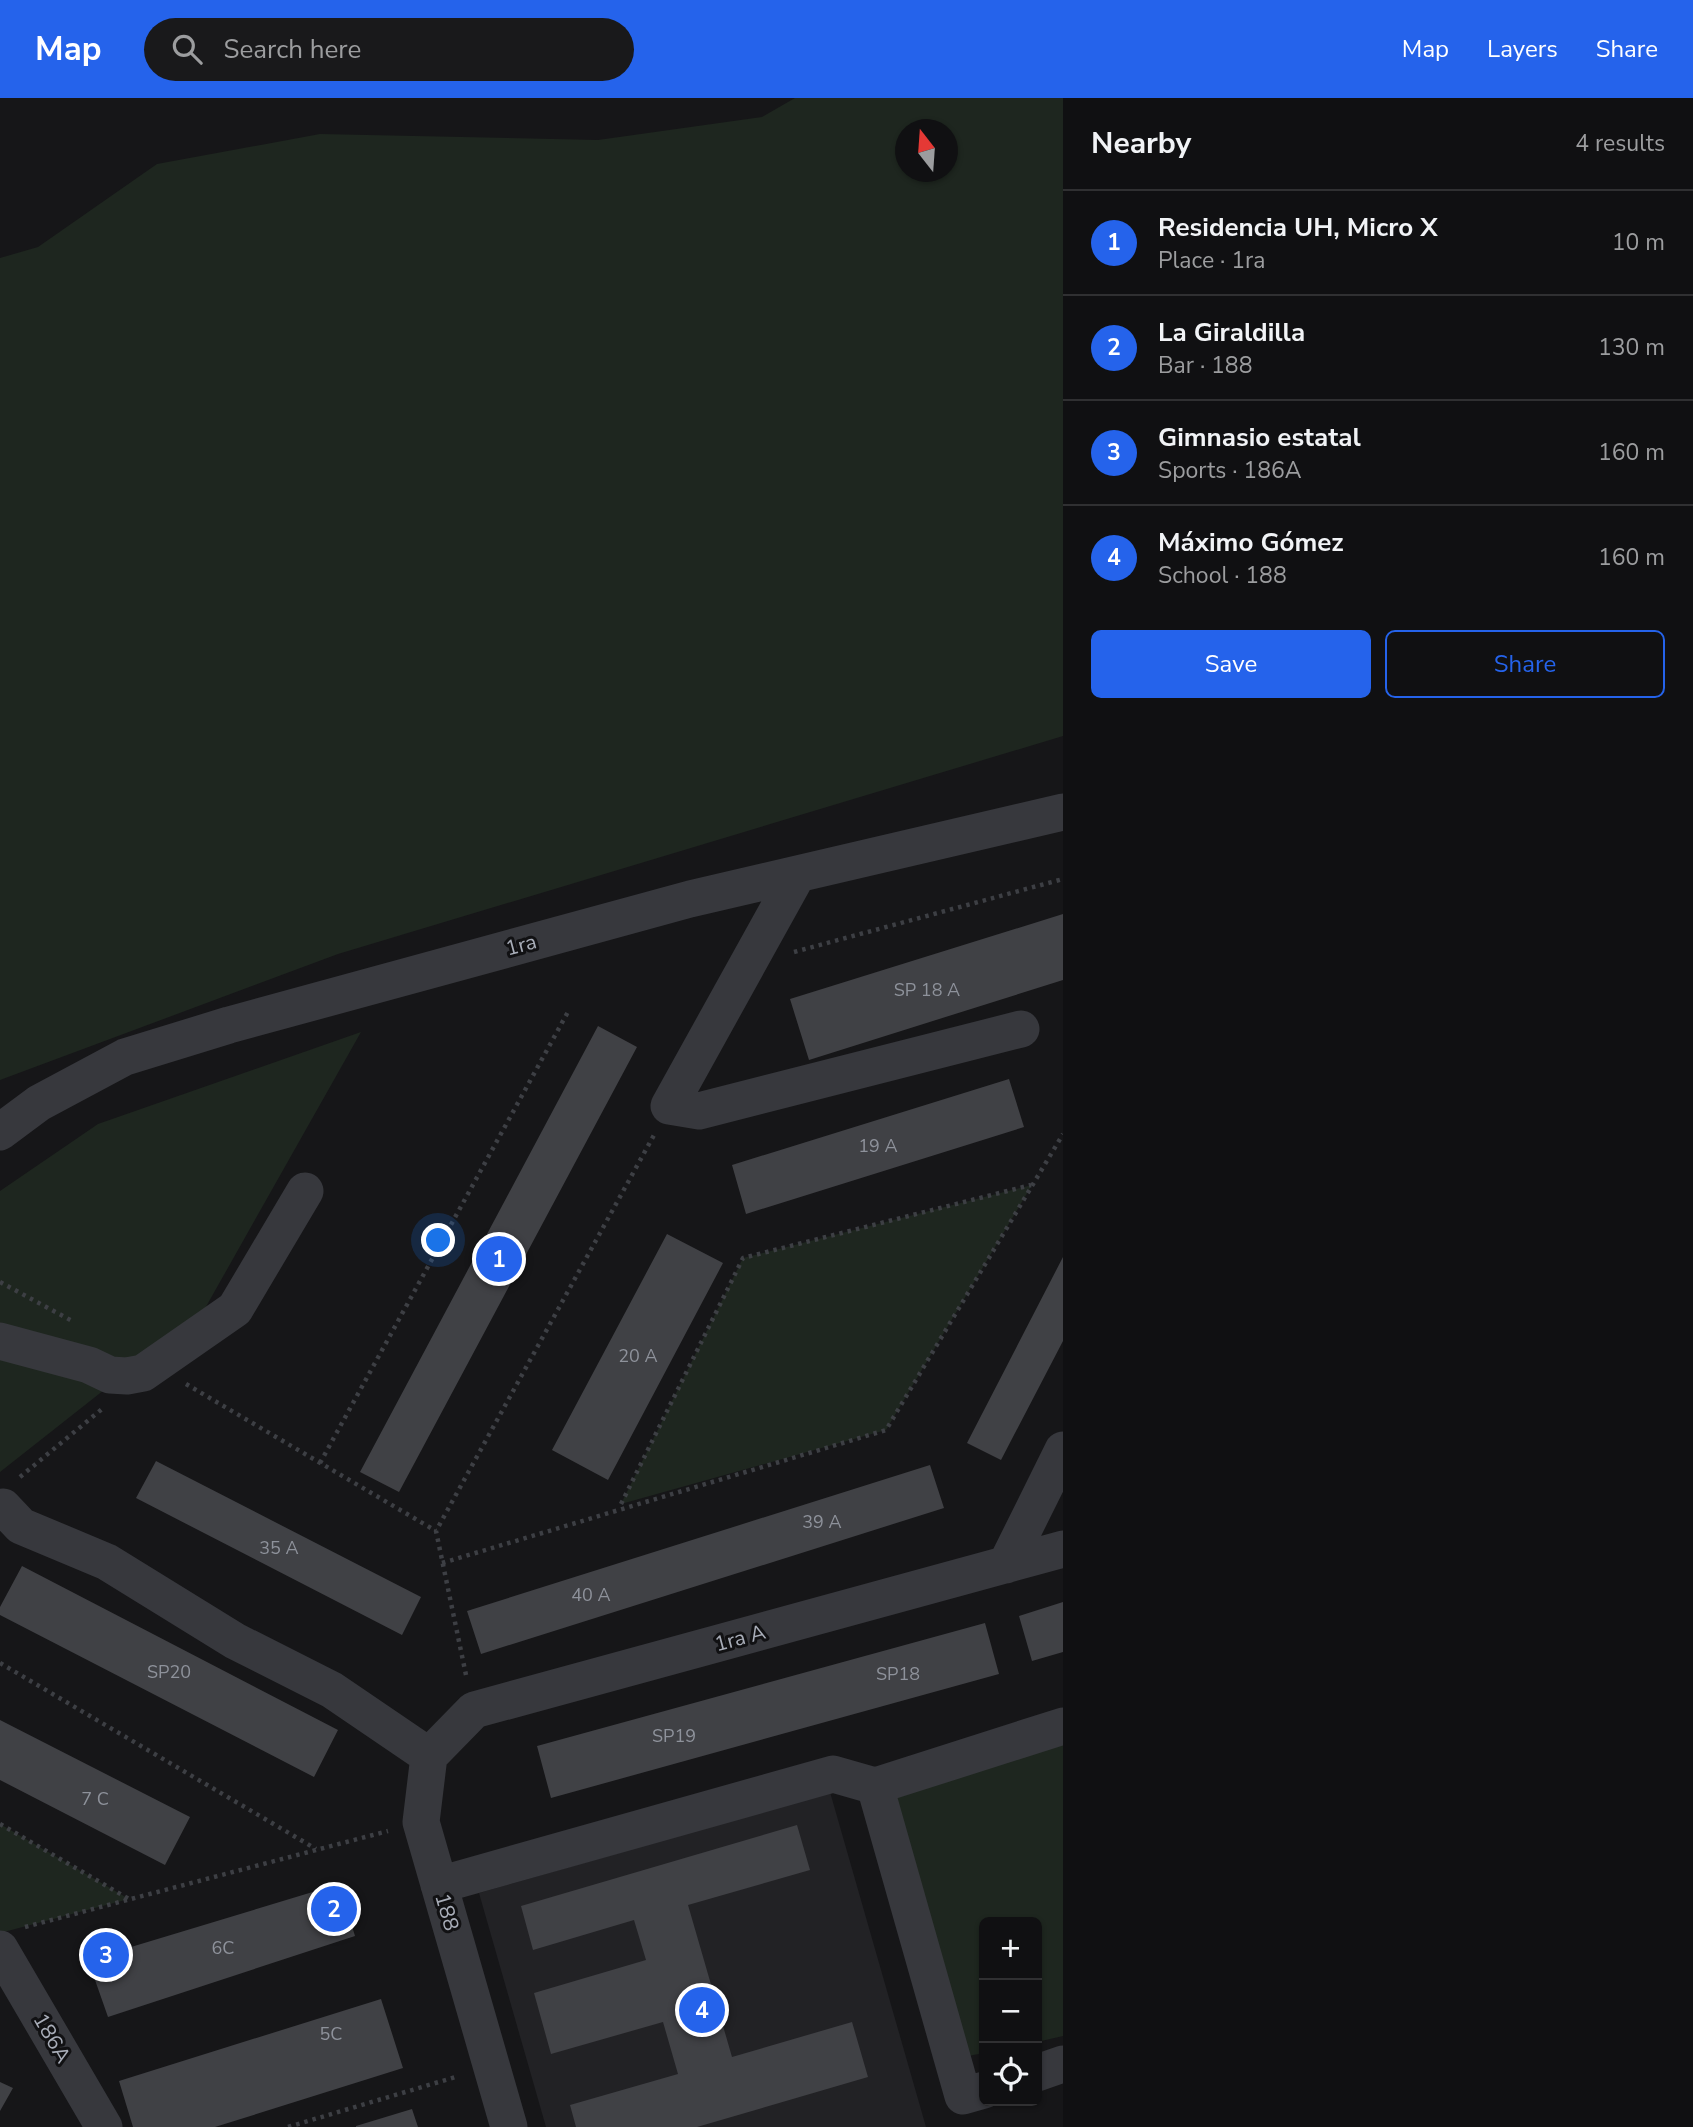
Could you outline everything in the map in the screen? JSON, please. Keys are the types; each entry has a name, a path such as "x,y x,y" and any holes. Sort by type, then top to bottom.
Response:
{"street":[{"name":"1ra","path":"0,1132 39,1103 125,1057 676,903 1063,812"},
{"path":"797,874 670,1106 699,1111 1021,1028"},
{"path":"0,1341 89,1365 110,1375 141,1371 235,1309 305,1191"},
{"path":"1006,1565 1063,1450"},
{"path":"4,1507 21,1527 107,1562 235,1641 332,1690 429,1756 474,1710"},
{"name":"1ra A","path":"474,1710 1063,1549"},
{"path":"439,1885 833,1774 875,1786 1063,1726"},
{"name":"188","path":"429,1756 421,1822 509,2127"},
{"path":"875,1786 963,2096 979,2091"},
{"name":"186A","path":"6,1939 104,2127"},
{"path":"1042,2071 1063,2064"}],"path":[{"path":"747,965 1063,879"},
{"path":"320,1463 569,1010"},
{"path":"474,1710 436,1531 670,1106"},
{"path":"442,1563 886,1430 1063,1133"},
{"path":"621,1504 743,1258 1032,1185"},
{"path":"0,1282 84,1327"},
{"path":"4,1507 10,1486 101,1410 141,1371 320,1463 436,1531"},
{"path":"0,1663 316,1850"},
{"path":"6,1939 129,1899 421,1822"},
{"path":"0,1824 129,1899"},
{"path":"288,2127 492,2067"}],"shaded area":[{"path":"795,98 1063,98 1063,736 338,954 0,1080 0,258 38,247 157,164 320,134 598,140 762,117"},
{"path":"361,1032 203,1312 0,1472 0,1191 98,1124"},
{"path":"1032,1185 886,1430 621,1504 743,1258"},
{"path":"1063,1743 1063,2036 1042,2041 1042,1917 979,1917 979,2054 968,2056 895,1798"},
{"path":"830,1792 926,2127 546,2127 479,1893"},
{"path":"0,1824 129,1899 0,1933"}],"building":[{"path":"1063,914 1063,980 809,1060 790,999"},
{"path":"598,1026 637,1047 399,1492 360,1472"},
{"path":"1009,1079 1024,1127 746,1214 732,1165"},
{"path":"667,1234 723,1263 608,1480 552,1450"},
{"path":"1063,1257 1063,1341 1001,1460 967,1443"},
{"path":"156,1461 421,1597 402,1635 136,1498"},
{"path":"930,1465 944,1508 481,1654 467,1611"},
{"path":"22,1566 338,1730 314,1777 0,1615 0,1607"},
{"path":"1063,1602 1063,1652 1032,1661 1019,1616"},
{"path":"985,1623 999,1674 551,1798 537,1746"},
{"path":"0,1720 190,1817 165,1865 0,1780"},
{"path":"797,1825 810,1870 688,1905 732,2057 852,2022 868,2077 697,2127 576,2127 570,2105 678,2074 663,2022 551,2054 534,1993 646,1960 634,1920 533,1950 521,1906"},
{"path":"339,1884 355,1936 108,2017 88,1960"},
{"path":"381,1999 403,2068 215,2127 133,2127 119,2081"},
{"path":"0,2082 13,2088 0,2111"},
{"path":"412,2109 418,2127 356,2127 356,2126"}],"place":[{"name":"Residencia UH, Micro X","path":"499,1259"},
{"name":"La Giraldilla","path":"334,1909"},
{"name":"Gimnasio estatal","path":"106,1955"},
{"name":"Máximo Gómez","path":"702,2010"}]}
